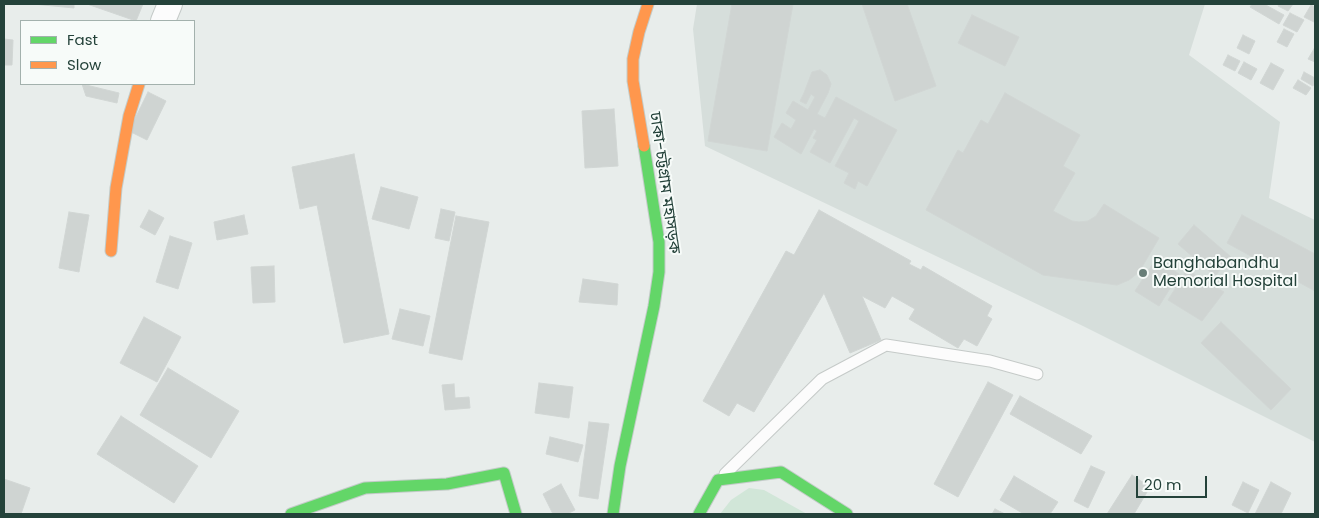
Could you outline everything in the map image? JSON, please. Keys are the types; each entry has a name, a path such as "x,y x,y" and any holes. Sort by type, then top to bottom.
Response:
{"main road":[{"name":"ঢাকা-চট্টগ্রাম মহাসড়ক","path":"613,514 620,466 654,306 659,272 659,242 633,81 633,59 648,4"},
{"path":"111,250 117,179 129,116 139,85"},
{"path":"699,514 718,480 781,472 847,514"},
{"path":"291,514 365,488 447,484 504,473 516,514"}],"street":[{"path":"163,20 170,4"}],"lane":[{"path":"718,480 822,379 886,345 990,361 1037,374"}],"shaded area":[{"name":"Banghabandhu Memorial Hospital","path":"697,4 1205,4 1189,55 1280,122 1269,198 1315,220 1315,442 1083,326 705,146 693,29"}],"green space":[{"path":"749,488 764,490 807,514 720,514 731,500"}],"building":[{"path":"33,4 74,4 74,8"},
{"path":"87,4 143,4 136,20"},
{"path":"732,4 793,4 767,151 708,141"},
{"path":"862,4 907,4 936,86 895,101"},
{"path":"1252,4 1264,4 1284,15 1279,24 1250,7"},
{"path":"1279,4 1293,4 1288,11 1278,6"},
{"path":"1311,5 1315,7 1314,22 1304,17"},
{"path":"1290,13 1304,20 1297,32 1283,25"},
{"path":"972,15 1019,37 1005,66 958,43"},
{"path":"1284,29 1294,34 1287,47 1277,42"},
{"path":"1243,35 1255,41 1249,54 1237,48"},
{"path":"4,39 13,40 12,65 4,65"},
{"path":"1315,50 1315,62 1308,59"},
{"path":"1228,55 1240,61 1235,71 1223,65"},
{"path":"1244,62 1257,69 1251,80 1238,73"},
{"path":"1271,63 1284,70 1273,90 1260,83"},
{"path":"820,70 827,75 831,84 817,114 825,118 836,97 897,130 867,186 858,181 855,189 844,183 849,173 835,166 859,121 854,118 830,163 810,152 817,140 813,138 817,131 814,129 801,154 774,137 782,123 791,129 796,120 786,113 793,101 808,110 815,97 811,94 806,104 800,101 812,72"},
{"path":"1304,72 1315,78 1313,86 1301,79"},
{"path":"1298,80 1311,88 1306,95 1293,88"},
{"path":"82,85 119,93 117,103 86,96"},
{"path":"148,92 166,101 147,140 129,131"},
{"path":"1005,93 1080,135 1063,166 1075,173 1053,211 1072,221 1088,221 1096,216 1104,204 1159,238 1139,272 1129,280 1117,285 1043,275 926,210 958,150 963,153 981,120 988,124"},
{"path":"614,109 618,166 585,168 582,111"},
{"path":"354,154 389,334 344,343 317,205 300,209 292,167"},
{"path":"381,187 418,197 409,229 372,219"},
{"path":"441,209 455,212 449,241 435,238"},
{"path":"149,210 164,218 155,235 140,227"},
{"path":"819,210 911,261 909,264 921,270 923,266 992,306 987,316 992,319 977,346 964,339 958,348 909,319 915,309 892,296 885,308 862,296 881,340 850,353 824,293 754,412 737,403 729,416 703,401 786,251 794,255"},
{"path":"69,212 89,215 79,272 59,268"},
{"path":"244,215 248,234 217,240 214,222"},
{"path":"1242,215 1315,254 1315,291 1227,243"},
{"path":"456,216 489,222 462,360 429,353"},
{"path":"1194,225 1231,257 1215,276 1178,244"},
{"path":"170,236 192,243 178,289 156,282"},
{"path":"1156,259 1179,274 1159,306 1135,291"},
{"path":"274,266 275,302 253,303 251,267"},
{"path":"1187,270 1224,292 1202,321 1168,300"},
{"path":"583,279 618,284 617,305 579,302"},
{"path":"400,309 430,316 423,346 392,339"},
{"path":"144,317 181,337 157,382 120,363"},
{"path":"1221,322 1291,389 1271,410 1201,343"},
{"path":"168,368 239,411 211,458 140,415"},
{"path":"988,382 1013,395 958,497 934,484"},
{"path":"539,383 573,387 569,418 535,413"},
{"path":"454,384 455,398 469,397 470,408 445,410 442,385"},
{"path":"1020,396 1092,436 1081,454 1010,414"},
{"path":"121,416 198,466 174,503 97,454"},
{"path":"589,422 609,424 598,499 579,496"},
{"path":"550,437 583,445 578,462 546,454"},
{"path":"1091,466 1105,472 1088,508 1074,501"},
{"path":"1132,475 1150,487 1134,514 1107,514"},
{"path":"1014,476 1058,502 1050,514 1024,514 1000,500"},
{"path":"4,479 30,488 21,514 4,514"},
{"path":"1243,482 1259,490 1248,513 1232,505"},
{"path":"1271,482 1291,493 1281,514 1255,514"},
{"path":"561,484 575,510 567,514 553,514 543,494"},
{"path":"995,509 1005,514 992,514"}],"traffic: fast":[{"path":"613,514 620,466 654,306 659,272 659,242 644,146"},
{"path":"699,514 718,480 781,472 847,514"},
{"path":"291,514 365,488 447,484 504,473 516,514"}],"traffic: slow":[{"path":"644,146 633,81 633,59 648,4"},
{"path":"111,251 116,188 129,116 139,85"}],"place":[{"name":"Banghabandhu Memorial Hospital","path":"1143,273"}]}
